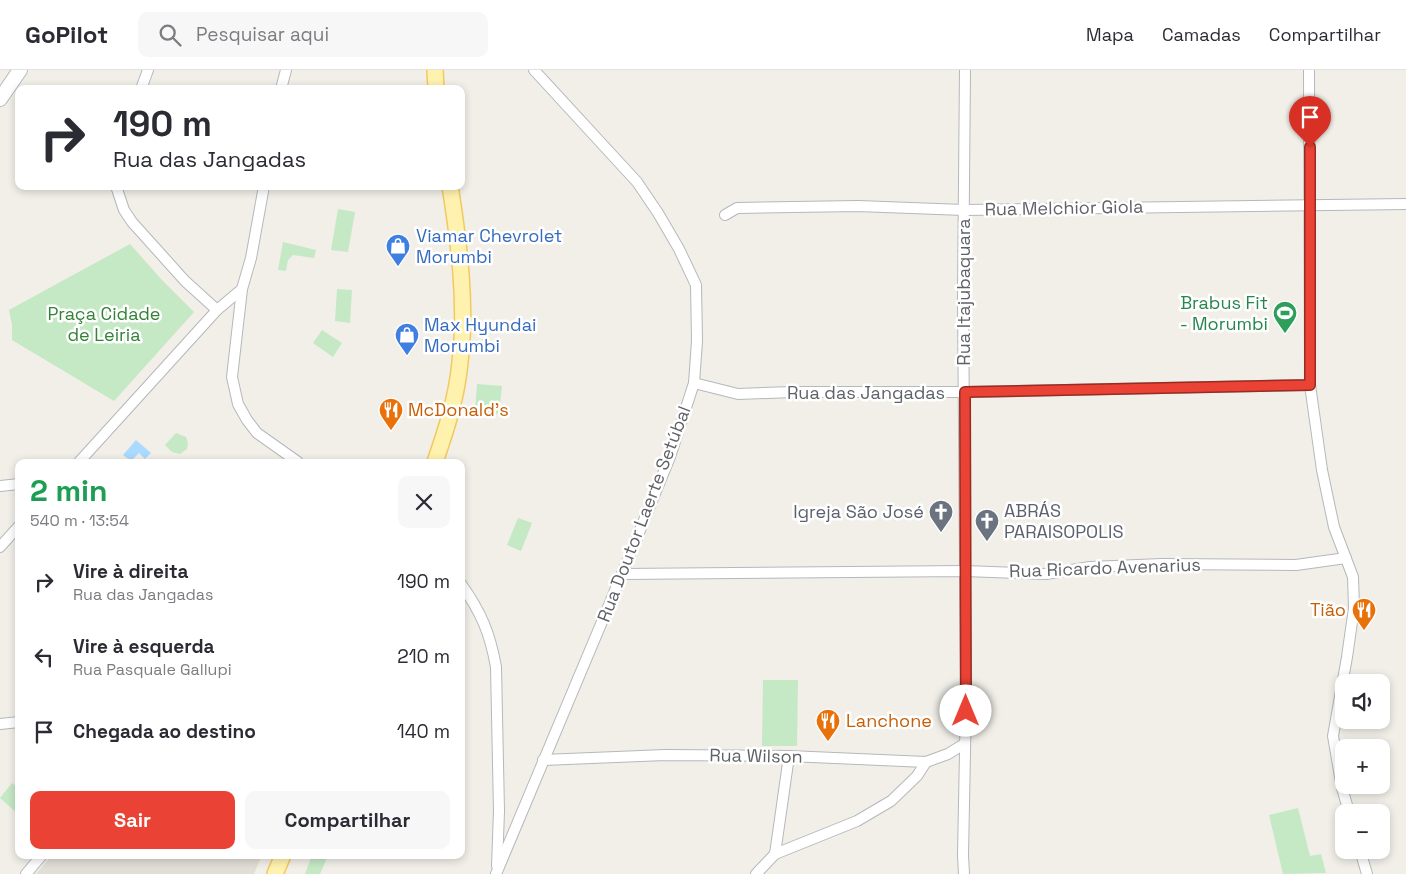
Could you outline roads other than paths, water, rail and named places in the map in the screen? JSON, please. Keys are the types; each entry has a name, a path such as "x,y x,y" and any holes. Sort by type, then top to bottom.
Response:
{"main road":[{"path":"434,70 436,85"},
{"path":"437,459 452,410 462,344 463,309 450,190"},
{"path":"275,874 281,859"}],"street":[{"path":"0,99 10,76 20,70"},
{"path":"142,85 148,70"},
{"path":"282,85 286,70"},
{"name":"Rua Doutor Laerte Setúbal","path":"496,873 670,457 694,383 696,341 696,285 679,249 658,213 637,182 534,70"},
{"name":"Rua Itajubaquara","path":"964,874 964,744 966,701 965,70"},
{"path":"1309,70 1310,385 1322,470 1334,527 1354,577 1354,608 1333,736 1347,804"},
{"path":"117,190 124,210 132,222 185,281 217,310"},
{"path":"263,190 251,258 242,289 232,377 238,404 247,420 257,432 294,459"},
{"name":"Rua Melchior Giola","path":"725,215 737,208 858,206 964,210 1406,204"},
{"path":"82,459 217,310 242,289"},
{"name":"Rua das Jangadas","path":"694,383 738,394 793,392 965,392 1310,385"},
{"path":"0,486 15,484"},
{"path":"0,547 15,530"},
{"name":"Rua Ricardo Avenarius","path":"622,574 965,571 1046,574 1090,568 1162,564 1296,565 1346,558"},
{"path":"465,590 482,617 492,646 496,667 499,811 496,873"},
{"path":"0,724 15,722"},
{"name":"Rua Wilson","path":"543,760 665,755 788,756 926,762 948,754 964,744"},
{"path":"775,854 788,756"},
{"path":"756,874 775,854 857,821 891,801 918,776 926,762"},
{"path":"26,874 39,859"},
{"path":"1363,859 1367,874"}],"water":[{"path":"136,440 151,453 145,459 139,453 133,459 128,459 123,455"}],"place":[{"name":"Viamar Chevrolet Morumbi","path":"398,267"},
{"name":"Brabus Fit - Morumbi","path":"1285,334"},
{"name":"Max Hyundai Morumbi","path":"407,356"},
{"name":"McDonald's","path":"391,431"},
{"name":"Igreja São José","path":"941,533"},
{"name":"ABRÁS PARAISOPOLIS","path":"987,542"},
{"name":"Tião","path":"1364,631"},
{"name":"Lanchone","path":"828,742"}],"park label":[{"name":"Praça Cidade de Leiria","path":"104,324"}]}
